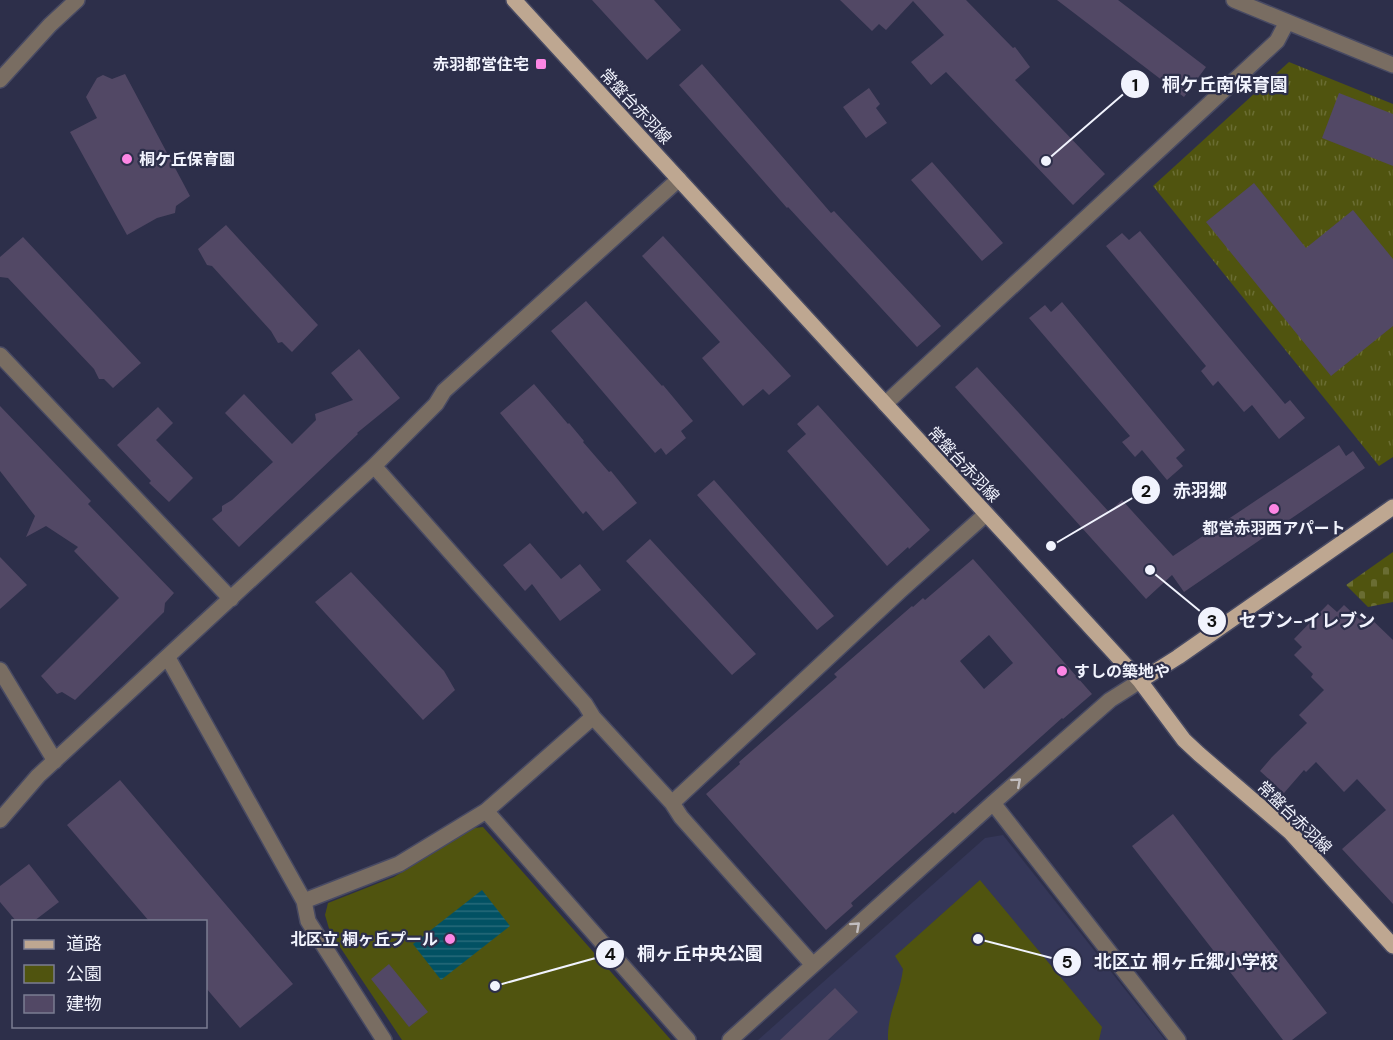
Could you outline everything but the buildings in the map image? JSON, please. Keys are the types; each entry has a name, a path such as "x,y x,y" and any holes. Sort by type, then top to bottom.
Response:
{"main road":[{"name":"常盤台赤羽線","path":"514,0 1140,681 1184,740 1290,832 1393,946"},
{"path":"1140,681 1391,512"}],"street":[{"path":"0,80 77,0"},
{"path":"1234,0 1393,66"},
{"path":"885,404 1277,41 1287,22"},
{"path":"0,820 38,777 374,466 436,404 444,391 679,179"},
{"path":"0,356 231,599"},
{"path":"374,466 813,965"},
{"path":"672,803 892,598 986,514"},
{"path":"168,658 304,902 308,921 384,1040"},
{"path":"0,670 55,761"},
{"path":"730,1040 1110,700 1140,681"},
{"path":"304,902 399,864 486,811 593,717"},
{"path":"993,803 1178,1040"},
{"path":"486,811 688,1040"}],"shaded area":[{"path":"1003,835 1165,1040 758,1040 985,838"},
{"path":"482,890 510,926 441,980 413,944"}],"green space":[{"path":"1289,62 1393,104 1393,457 1379,466 1153,186"},
{"path":"1393,552 1393,602 1368,607 1346,585"},
{"path":"483,827 671,1040 402,1040 330,932 325,915 328,903 394,877 474,828"},
{"path":"980,880 1102,1027 1099,1040 888,1040 888,1030 903,969 895,956"}],"place":[{"name":"赤羽都営住宅","path":"541,64"},
{"name":"桐ケ丘保育園","path":"127,159"},
{"name":"桐ケ丘南保育園","path":"1046,161"},
{"name":"都営赤羽西アパート","path":"1274,509"},
{"name":"赤羽郷","path":"1051,546"},
{"name":"セブン-イレブン","path":"1150,570"},
{"name":"すしの築地や","path":"1062,671"},
{"name":"北区立 桐ヶ丘プール","path":"450,939"},
{"name":"北区立 桐ヶ丘郷小学校","path":"978,939"},
{"name":"桐ヶ丘中央公園","path":"495,986"}]}
